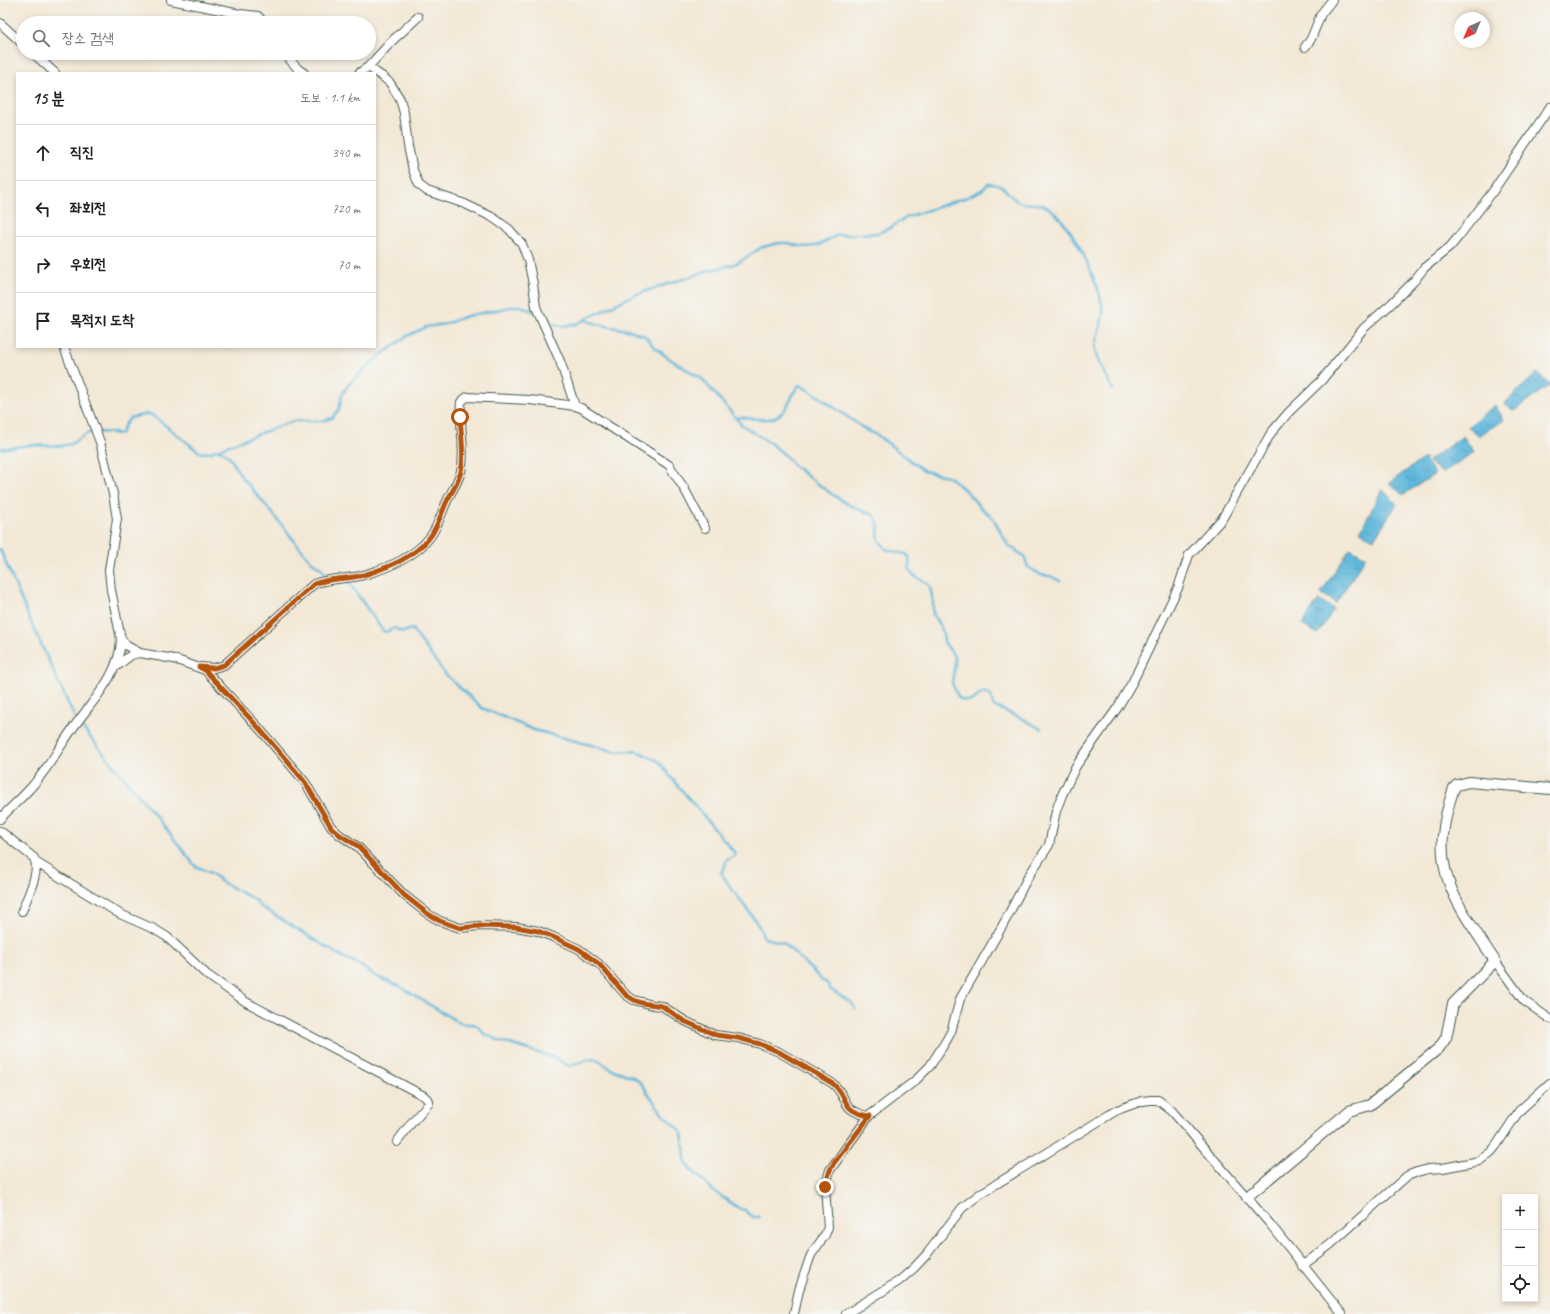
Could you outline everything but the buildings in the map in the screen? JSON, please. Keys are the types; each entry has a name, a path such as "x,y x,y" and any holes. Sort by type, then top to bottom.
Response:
{"street":[{"path":"171,0 240,14 258,16"},
{"path":"1305,47 1311,39 1321,14 1332,0"},
{"path":"376,58 418,17"},
{"path":"0,23 16,38"},
{"path":"41,60 54,72"},
{"path":"290,60 302,72"},
{"path":"360,72 374,60"},
{"path":"368,67 376,72"},
{"path":"376,72 396,90 403,106 408,146 416,178 419,184 427,191 464,204 492,217 509,230 522,244 528,260 536,307 560,361 576,406"},
{"path":"794,1314 799,1290 811,1255 825,1235 828,1227 825,1187 830,1170 870,1116 916,1080 930,1066 946,1041 951,1032 960,999 1004,923 1028,877 1049,845 1056,811 1076,766 1118,708 1134,682 1178,588 1189,555 1222,519 1271,433 1289,412 1321,381 1364,328 1414,281 1424,268 1450,247 1491,194 1550,107"},
{"path":"0,819 35,784 70,732 93,703 115,667 120,654 121,639 111,590 109,570 117,519 113,494 100,442 64,348"},
{"path":"199,667 214,668 224,665 314,584 326,580 347,579 366,574 400,560 423,546 431,536 449,497 455,489 462,468 460,417 461,402 464,398 487,397 576,406 669,465 685,490 705,528"},
{"path":"121,639 127,646 140,653"},
{"path":"115,667 131,654 140,653 166,657 205,670 249,717 305,782 331,827 340,835 358,846 404,895 428,914 440,921 460,928 479,926 527,928 567,943 579,949 599,964 626,995 634,1000 662,1006 684,1021 716,1035 760,1044 779,1052 832,1083 838,1088 845,1104 851,1110 870,1116"},
{"path":"1550,788 1464,783 1456,785 1444,822 1442,856 1450,890 1461,910 1524,1002 1550,1019"},
{"path":"0,831 34,858 37,863 120,914 167,936 206,974 246,1002 424,1096 429,1101 428,1103 398,1142"},
{"path":"22,911 36,871 37,863"},
{"path":"1246,1198 1346,1113 1354,1109 1370,1105 1439,1048 1446,1038 1453,1004 1495,961"},
{"path":"1302,1266 1326,1248 1407,1176 1422,1170 1454,1167 1479,1162 1496,1146 1518,1111 1550,1083"},
{"path":"846,1314 899,1281 914,1268 927,1254 962,1208 980,1194 1117,1110 1142,1101 1158,1100 1172,1111 1284,1242 1342,1314"}],"water":[{"path":"1537,373 1550,385 1514,411 1504,404"},
{"path":"1495,405 1504,420 1478,436 1468,427"},
{"path":"1463,436 1474,452 1442,473 1428,461"},
{"path":"1424,458 1435,474 1403,495 1389,483"},
{"path":"1382,489 1397,504 1374,539 1360,532"},
{"path":"1350,548 1366,557 1336,603 1321,593"},
{"path":"1318,600 1334,609 1318,634 1302,625"}],"waterway":[{"path":"543,317 556,325 562,326 576,324 634,295 711,270 732,265 741,261 762,247 779,243 788,243 808,247 819,245 837,235 878,233 890,228 907,217 967,197 982,190 988,184 995,184 1004,188 1016,201 1045,206 1055,213 1074,238 1091,270 1101,301 1103,318 1095,343 1095,351 1098,361 1113,390"},
{"path":"99,432 121,434 124,426 130,418 147,414 152,415 198,451 202,453 211,452 293,421 323,421 332,418 339,409 342,395 348,385 376,359 407,336 426,327 445,324 467,316 515,306 521,306 535,312"},
{"path":"584,320 632,331 645,336 654,347 702,379 742,425 770,443 785,455 793,465 830,493 849,505 873,515 877,520 879,527 879,540 886,549 906,554 909,557 910,571 913,575 927,583 930,587 933,601 933,614 943,632 944,642 954,656 955,663 952,683 958,697 962,700 969,701 973,700 982,693 987,693 991,696 993,706 1023,719 1041,729"},
{"path":"734,417 765,419 778,416 784,411 800,385 866,430 877,435 924,471 947,476 953,480 993,518 1008,545 1024,556 1028,567 1041,575 1050,576 1060,581"},
{"path":"0,449 31,445 60,446 71,444 88,433 94,432"},
{"path":"219,450 231,459 244,480 311,561 322,569 327,576 341,574 344,576"},
{"path":"0,549 29,618 74,716"},
{"path":"348,581 383,631 386,632 394,628 403,632 412,629 445,674 482,708 534,730 617,752 634,751 658,761 734,852 735,855 726,861 724,869 721,872 756,922 764,938 785,944 822,981 826,982 831,990 852,1003 855,1009"},
{"path":"80,725 160,821 195,866 213,874 220,881 255,900 261,907 339,955 356,963 377,977 399,986 458,1022 464,1024 474,1024 481,1029 483,1033 500,1041 555,1058 570,1066 587,1060 597,1059 611,1069 633,1077 641,1083 662,1113 680,1130 683,1138 686,1164 712,1190 740,1209 745,1210 753,1217 760,1217"}],"route":[{"path":"460,417 463,458 462,468 455,489 449,497 431,536 423,546 385,568 347,579 326,580 314,584 224,665 214,668 199,667 205,670 258,727 305,782 331,827 340,835 358,846 390,882 428,914 440,921 460,928 479,926 527,928 553,937 579,949 599,964 626,995 634,1000 642,1003 662,1006 684,1021 716,1035 738,1038 760,1044 779,1052 832,1083 838,1088 845,1104 851,1110 870,1116 860,1127 834,1163 830,1170 825,1187"}]}
